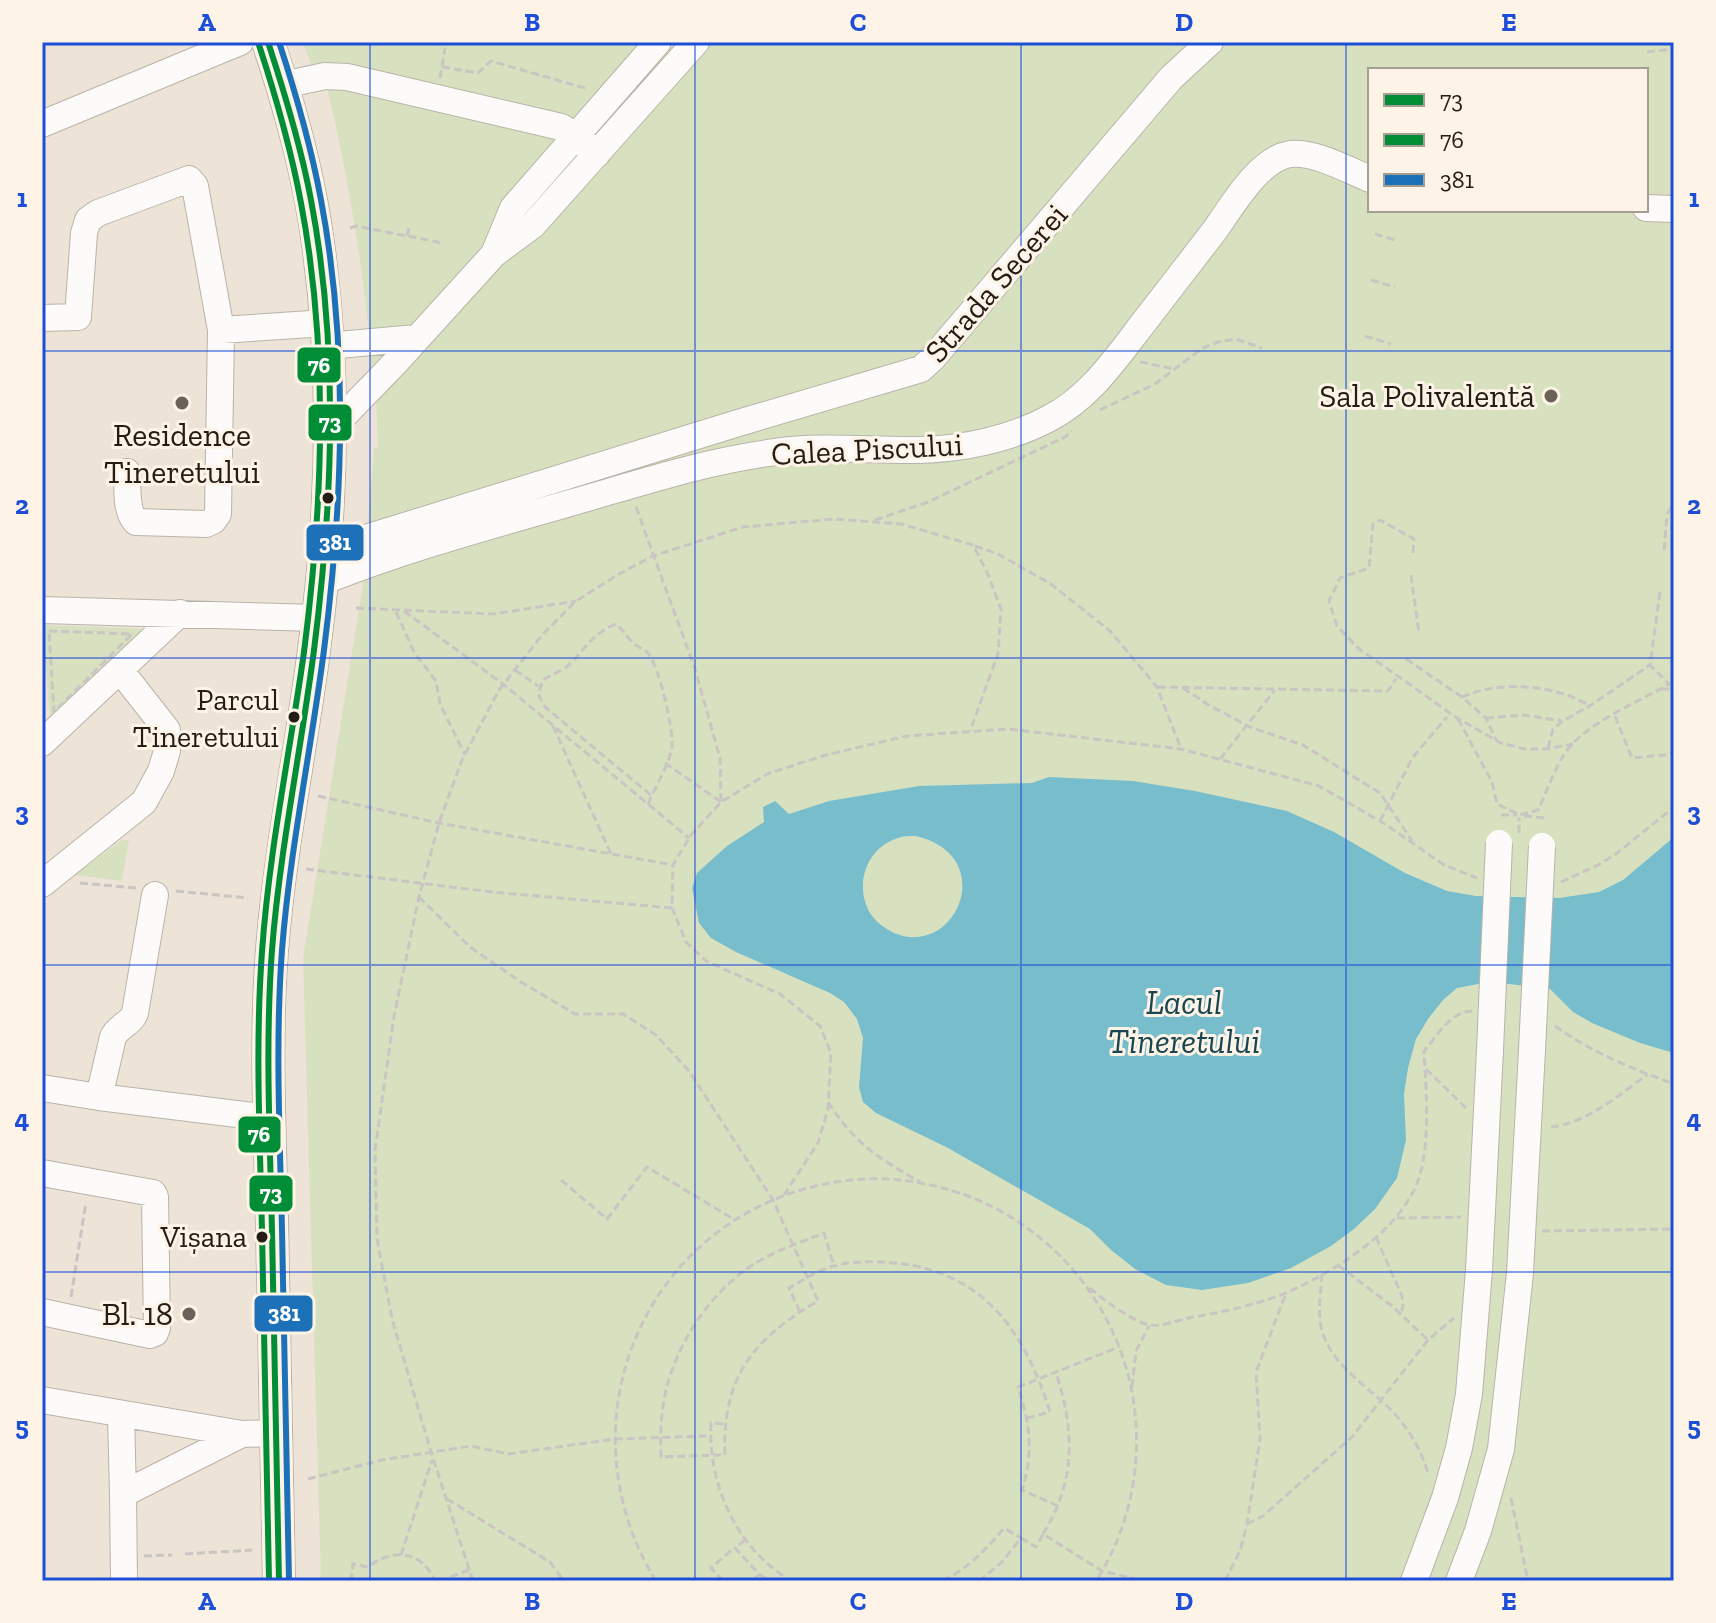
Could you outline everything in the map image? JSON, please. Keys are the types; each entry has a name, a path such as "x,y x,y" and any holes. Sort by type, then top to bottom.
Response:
{"main road":[{"path":"268,42 301,151 314,221 327,335 329,431 322,582 272,951 270,1118 279,1581"}],"street":[{"path":"42,124 240,42"},
{"path":"494,254 513,208 658,42"},
{"path":"329,431 494,254 533,225 696,42"},
{"name":"Strada Secerei","path":"324,546 450,525 497,487 774,400 912,372 927,364 1171,78 1210,42"},
{"path":"283,85 338,76 561,127 597,154"},
{"name":"Calea Piscului","path":"322,582 450,525 530,515 731,459 775,452 840,448 921,450 975,443 1030,428 1052,418 1087,391 1117,357 1252,180 1276,158 1291,154 1309,155 1368,178"},
{"path":"42,318 78,317 84,233 88,220 98,213 189,179 195,186 221,330 218,514 206,524 136,522 129,512 127,472"},
{"path":"1648,208 1674,209"},
{"path":"221,330 416,338"},
{"path":"497,487 530,515"},
{"path":"42,610 318,618"},
{"path":"42,743 180,613"},
{"path":"42,884 144,802 161,771 167,751 167,730 120,670"},
{"path":"1414,1581 1445,1498 1469,1394 1479,1270 1499,843"},
{"path":"1459,1581 1478,1531 1501,1449 1520,1273 1542,846"},
{"path":"99,1097 115,1033 131,1021 135,1013 155,895"},
{"path":"1490,1057 1531,1058"},
{"path":"42,1088 270,1118"},
{"path":"42,1173 152,1191 157,1328 150,1335 42,1312"},
{"path":"1479,1270 1520,1273"},
{"path":"42,1400 242,1434 276,1433"},
{"path":"121,1415 124,1569"},
{"path":"123,1494 242,1434"}],"path":[{"path":"437,98 445,48"},
{"path":"1647,52 1674,49"},
{"path":"442,67 478,73 491,61 612,95"},
{"path":"407,236 410,225"},
{"path":"350,228 356,226 443,243"},
{"path":"1375,234 1398,241"},
{"path":"1371,280 1395,287"},
{"path":"1365,336 1391,344"},
{"path":"1117,357 1175,369"},
{"path":"631,486 639,519 695,669 720,758 721,802"},
{"path":"1664,550 1667,514 1674,503"},
{"path":"473,1581 392,1319 377,1239 375,1150 394,1016 419,897 439,823 465,755 503,684 543,634 576,601 619,574 653,556 743,527 834,519 901,524 998,554 1051,584 1110,631 1157,687 1181,749"},
{"path":"1413,553 1414,539 1380,520 1373,524 1369,568 1340,578 1329,601 1337,626 1358,648 1457,718 1496,741 1525,749 1573,744"},
{"path":"970,731 998,654 1001,609 973,545"},
{"path":"1411,575 1419,633"},
{"path":"1547,749 1553,729 1650,665 1660,592"},
{"path":"356,608 494,614 576,601"},
{"path":"396,611 414,652 436,681 440,704 465,755"},
{"path":"404,611 503,684 689,838"},
{"path":"648,804 652,796 672,746 664,690 647,652 633,644 620,625 616,624 588,642 571,664 548,677 539,687 538,694 545,707 652,796"},
{"path":"49,631 132,634 54,712 48,658 49,631"},
{"path":"1406,659 1462,697 1486,718 1496,741"},
{"path":"1457,718 1492,782 1497,804 1520,815 1538,810 1564,755 1584,734 1672,682 1650,665"},
{"path":"515,670 539,687"},
{"path":"1157,687 1388,691 1396,679"},
{"path":"1462,697 1476,691 1506,687 1538,688 1591,705"},
{"path":"1183,688 1247,725 1303,745 1380,793 1414,844"},
{"path":"1661,689 1674,689"},
{"path":"1220,759 1275,690"},
{"path":"1615,714 1632,758 1674,754"},
{"path":"1486,718 1524,715 1563,721"},
{"path":"1380,821 1413,757 1447,717"},
{"path":"552,724 611,854"},
{"path":"784,1195 818,1143 828,1109 831,1053 820,1026 780,994 706,961 686,942 672,908 673,865 689,838 721,802 769,773 826,755 907,736 970,731 1008,729 1181,749 1319,786 1380,821 1444,865 1484,881"},
{"path":"665,763 721,802"},
{"path":"318,796 439,823 673,865"},
{"path":"1555,885 1616,854 1674,807"},
{"path":"1501,815 1544,818"},
{"path":"306,869 492,892 672,908"},
{"path":"419,897 470,947 575,1014 623,1014 656,1035 689,1071 773,1200 793,1245 808,1277 818,1301 771,1333 738,1376 725,1424 725,1455 661,1457 664,1403 672,1372 702,1315 714,1299 740,1274 768,1257 793,1245 824,1233 834,1266"},
{"path":"656,1581 636,1543 618,1484 615,1439 617,1403 626,1363 650,1308 667,1282 709,1238 773,1200 813,1186 883,1179 924,1183 972,1198 1009,1216 1050,1246 1084,1283 1109,1304 1149,1326 1219,1313 1286,1293 1322,1274 1376,1237 1397,1218 1416,1187 1422,1164 1427,1104 1424,1051 1448,1021 1464,1011 1477,1011"},
{"path":"1547,1020 1604,1055 1674,1084"},
{"path":"1425,1068 1486,1128"},
{"path":"1527,1129 1564,1126 1597,1110 1648,1074"},
{"path":"828,1102 864,1147 924,1183"},
{"path":"561,1180 607,1219 647,1167 735,1220"},
{"path":"68,1317 90,1181"},
{"path":"1397,1218 1481,1217"},
{"path":"1521,1232 1674,1229"},
{"path":"1376,1237 1402,1296 1401,1315"},
{"path":"800,1312 789,1288 834,1266 898,1264 928,1269 961,1283 1001,1315 1022,1343 1039,1378 1050,1412 1027,1418"},
{"path":"1338,1265 1392,1306 1428,1340"},
{"path":"1322,1274 1319,1309 1323,1332 1335,1356 1400,1420 1423,1455 1431,1480 1445,1498"},
{"path":"1084,1283 1106,1318 1119,1347 1132,1389 1137,1440 1132,1491 1121,1530 1096,1581"},
{"path":"1225,1581 1240,1551 1247,1524 1260,1439 1256,1372 1286,1293"},
{"path":"1247,1524 1263,1516 1352,1437 1428,1340 1456,1317 1476,1309"},
{"path":"1132,1389 1136,1351 1149,1326"},
{"path":"1058,1506 1022,1490 1029,1453 1027,1418 1018,1387 1119,1347"},
{"path":"946,1580 967,1567 1004,1528 1036,1547 1058,1506 1067,1470 1070,1430 1055,1372"},
{"path":"725,1424 711,1423 715,1472 731,1516 745,1540 767,1565 782,1575 777,1581"},
{"path":"308,1479 382,1460 432,1455 471,1446 508,1454 615,1439 710,1436"},
{"path":"401,1555 432,1455"},
{"path":"1510,1493 1528,1581"},
{"path":"445,1497 550,1562 564,1581"},
{"path":"1043,1534 1102,1571 1144,1581"},
{"path":"979,1581 1001,1563 1021,1538"},
{"path":"723,1581 711,1568 745,1540"},
{"path":"735,1548 769,1581"},
{"path":"185,1554 252,1550"},
{"path":"124,1569 172,1555"},
{"path":"351,1581 353,1564 368,1567 386,1556 401,1555 418,1560 437,1581 469,1569"},
{"path":"753,1581 759,1574"}],"green space":[{"name":"Parcul Tineretului","path":"302,42 1674,42 1674,1581 321,1581 303,959 372,528 368,524 374,448 378,448 363,282 339,141 323,71 312,66"},
{"path":"43,625 146,629 50,720"},
{"path":"122,840 129,840 122,881 75,875"}],"water":[{"name":"Lacul Tineretului","path":"1049,777 1133,781 1287,811 1334,832 1405,873 1447,891 1476,896 1559,898 1599,892 1623,880 1674,837 1674,1053 1592,1023 1573,1012 1550,989 1509,984 1457,988 1443,1000 1416,1039 1404,1094 1406,1140 1397,1178 1375,1209 1331,1246 1291,1268 1248,1283 1202,1290 1166,1285 1135,1269 1090,1229 948,1148 876,1113 863,1102 859,1087 863,1038 857,1019 844,1002 736,952 711,938 699,923 692,888 697,873 727,846 764,822 763,807 775,801 789,814 829,801 919,786 1032,783","holes":["916,836 942,847 957,863 962,882 960,902 950,919 935,932 916,937 894,933 884,927 870,913 865,902 863,880 871,859 887,843 902,837"]}],"transit line":[{"name":"73","path":"268,42 302,160 320,255 326,311 330,424 320,594 280,875 270,985 269,1090 279,1581"},
{"name":"381","path":"279,42 313,160 330,256 336,312 340,425 330,594 290,875 280,985 279,1090 289,1581"},
{"name":"76","path":"259,45 293,163 310,258 316,314 320,427 310,596 265,914 260,987 259,1092 269,1581"}],"place":[{"name":"Sala Polivalentă","path":"1551,396"},
{"name":"Residence Tineretului","path":"182,403"},
{"name":"Parcul Tineretului","path":"294,717"},
{"name":"Vișana","path":"262,1237"},
{"name":"Bl. 18","path":"189,1314"}]}
